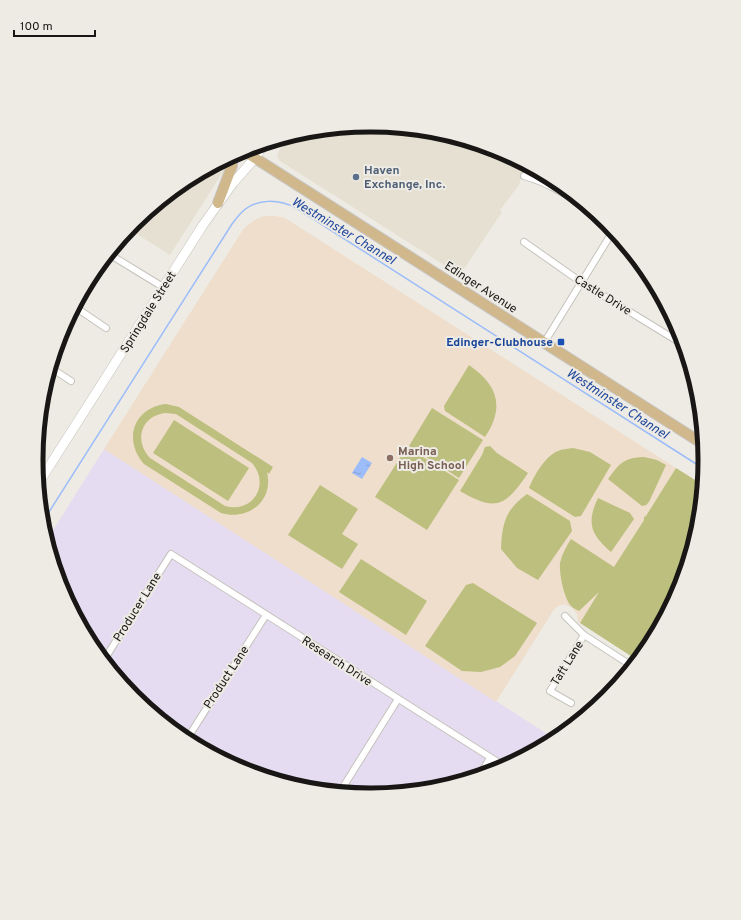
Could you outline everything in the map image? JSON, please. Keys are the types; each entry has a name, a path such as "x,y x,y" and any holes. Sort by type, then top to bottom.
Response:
{"main road":[{"name":"Springdale Street","path":"44,475 218,203 259,152"},
{"name":"Edinger Avenue","path":"250,155 697,440"},
{"path":"218,203 232,163"}],"street":[{"path":"524,176 541,180"},
{"path":"544,343 610,237"},
{"name":"Castle Drive","path":"524,242 582,282 675,339"},
{"path":"114,257 163,287"},
{"path":"79,311 106,328"},
{"path":"55,371 72,382"},
{"name":"Research Drive","path":"171,554 498,762"},
{"name":"Producer Lane","path":"108,654 171,554"},
{"name":"Product Lane","path":"191,733 266,615"},
{"path":"565,616 584,635 627,663"},
{"name":"Taft Lane","path":"571,703 550,691 584,635"},
{"path":"343,786 398,699"},
{"path":"485,767 490,758"}],"shaded area":[{"path":"370,132 392,133 413,135 455,144 496,157 523,170 519,185 500,210 502,212 460,275 280,161 277,157 282,145 328,135"},
{"path":"226,166 226,167 170,255 135,233 171,200 207,176"},
{"name":"Marina High School","path":"265,216 285,218 676,468 580,623 578,621 577,614 572,608 565,604 558,606 553,611 496,702 104,449 244,228 256,219"},
{"path":"104,449 548,735 515,754 476,770 434,781 392,787 370,788 328,785 286,776 245,763 207,744 171,720 139,692 124,676 98,642 77,605 60,565 51,533"}],"green space":[{"path":"469,365 487,380 495,397 495,416 485,437 445,411 444,406"},
{"path":"166,404 179,407 273,467 269,474 267,472 267,492 263,500 257,506 241,514 231,515 221,513 144,464 134,445 133,436 135,426 139,418 155,407","holes":["166,413 176,414 252,463 260,480 256,496 250,502 243,506 225,506 150,458 142,444 141,436 146,423 151,418 158,415"]},
{"path":"432,408 483,440 459,478 409,446"},
{"path":"174,420 249,468 228,501 153,453"},
{"path":"490,446 497,453 528,473 513,493 499,503 483,502 460,491 482,455 485,447"},
{"path":"407,447 459,480 427,530 375,497"},
{"path":"573,448 590,452 611,465 581,516 575,517 529,488 537,472 549,457 560,450"},
{"path":"644,457 657,460 666,465 649,502 642,506 608,479 623,462"},
{"path":"676,468 697,481 692,524 681,565 654,624 632,657 580,623 599,592 579,611 571,606 564,592 560,563 564,551 571,539 614,567"},
{"path":"320,485 358,509 342,534 358,544 342,569 288,535"},
{"path":"527,494 570,521 572,531 538,580 517,568 501,549 506,517 514,505"},
{"path":"598,498 630,513 634,519 611,552 599,540 592,528 592,515"},
{"path":"361,559 427,601 406,635 339,592"},
{"path":"473,583 537,623 515,656 500,667 481,672 462,671 425,646 466,585"}],"water":[{"path":"362,457 372,463 362,479 352,473"}],"waterway":[{"name":"Westminster Channel","path":"48,514 232,224 248,207 268,201 282,203 296,208 698,465"}],"place":[{"name":"Haven Exchange, Inc.","path":"356,177"},
{"name":"Edinger-Clubhouse","path":"561,342"},
{"name":"Marina High School","path":"390,458"}]}
